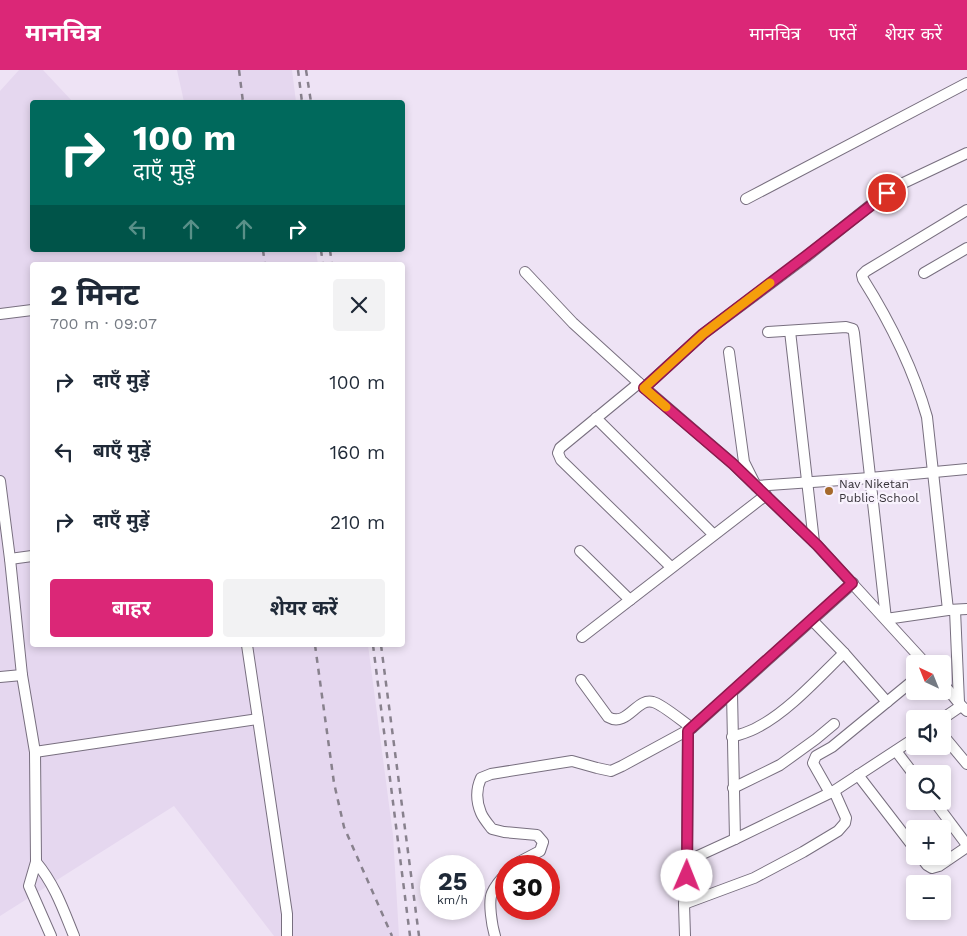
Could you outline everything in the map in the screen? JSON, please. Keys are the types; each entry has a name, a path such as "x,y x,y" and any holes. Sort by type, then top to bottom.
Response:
{"street":[{"path":"746,198 967,83"},
{"path":"671,567 561,460 558,453 560,448 596,418 641,386 703,334 877,200 897,186 967,153"},
{"path":"962,706 928,418 920,391 893,331 862,275 967,210"},
{"path":"924,273 967,248"},
{"path":"525,272 573,323 641,386 733,464 766,495 814,542 918,655"},
{"path":"0,314 30,310"},
{"path":"768,332 846,327 853,330 886,619"},
{"path":"790,331 814,542"},
{"path":"729,352 744,462 756,486"},
{"path":"596,418 714,534"},
{"path":"756,486 967,469"},
{"path":"0,481 22,675 35,752 36,862 30,886 51,936"},
{"path":"582,637 766,495"},
{"path":"580,551 630,600"},
{"path":"10,559 30,556"},
{"path":"532,855 540,851 543,842 537,834 504,832 492,829 481,813 477,799 477,786 481,778 491,774 572,761 611,771 622,766 690,729 852,583"},
{"path":"886,619 967,609"},
{"path":"812,620 887,702"},
{"path":"246,647 287,914 287,936"},
{"path":"732,737 758,728 774,717 844,653"},
{"path":"0,677 22,675"},
{"path":"581,680 608,717 618,720 626,717 645,702 653,702 690,729"},
{"path":"684,904 754,878 838,831 846,823 846,818 813,763 814,760 816,756 832,747 906,686"},
{"path":"732,692 735,839"},
{"path":"951,693 962,706"},
{"path":"951,713 962,706"},
{"path":"35,752 258,719"},
{"path":"733,788 780,765 834,724"},
{"path":"685,936 684,904 688,861 690,729"},
{"path":"688,861 832,792 906,744"},
{"path":"951,745 967,764"},
{"path":"896,751 907,765"},
{"path":"858,775 906,837"},
{"path":"941,810 967,846 951,857"},
{"path":"36,862 46,873 54,887 74,936"},
{"path":"927,865 932,868 940,865"},
{"path":"494,936 491,921 491,894 495,888"}],"shaded area":[{"path":"19,70 43,70 71,100 30,100 30,252 316,252 318,262 30,262 30,647 368,647 393,835 399,936 274,936 174,806 0,916 0,91"},
{"path":"177,70 292,70 296,100 184,100"}],"railway":[{"path":"239,70 243,100"},
{"path":"298,70 302,100"},
{"path":"306,70 311,100"},
{"path":"263,252 265,262"},
{"path":"321,252 323,262"},
{"path":"330,252 332,262"},
{"path":"315,647 334,783 344,827 392,936"},
{"path":"373,647 410,936"},
{"path":"381,647 419,936"}],"slow traffic":[{"path":"666,407 644,388 703,334 770,283"}],"place":[{"name":"Nav Niketan Public School","path":"829,491"}],"route":[{"path":"687,876 688,731 852,583 817,545 733,464 644,388 703,334 887,193"}]}
